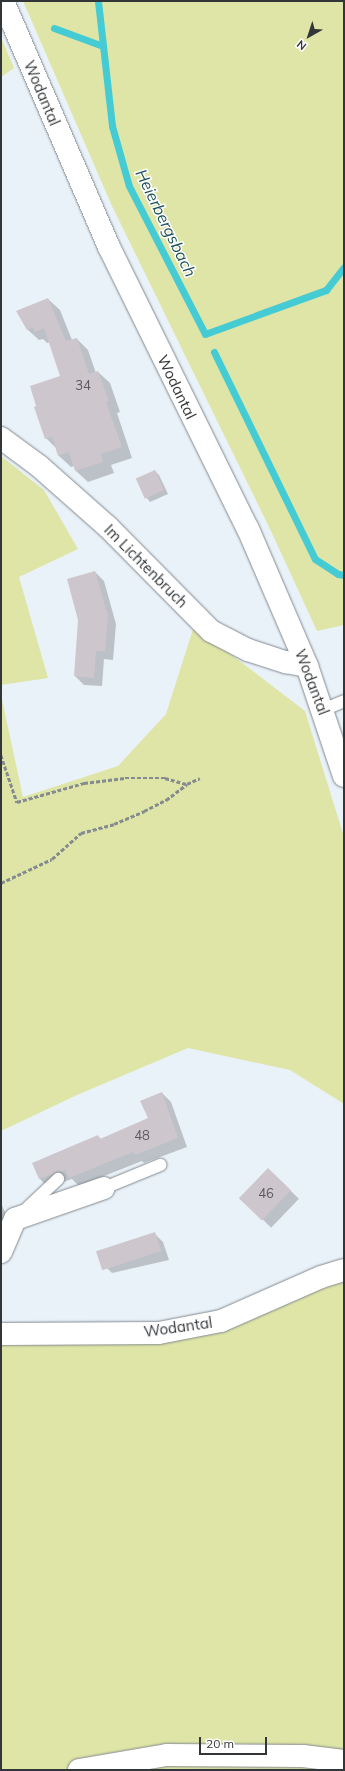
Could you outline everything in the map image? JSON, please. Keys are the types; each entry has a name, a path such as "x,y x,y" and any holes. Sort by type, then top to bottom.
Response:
{"street":[{"name":"Wodantal","path":"3,1 109,247 248,529 307,666 344,776"},
{"name":"Im Lichtenbruch","path":"1,438 39,466 108,527 211,631 248,650 286,662 307,666"},
{"path":"1,1252 15,1219 104,1188"},
{"name":"Wodantal","path":"1,1334 159,1333 221,1321 320,1277 344,1270"},
{"path":"79,1770 167,1755 303,1756 344,1762"}],"lane":[{"path":"323,710 344,701"},
{"path":"104,1188 160,1164"},
{"path":"15,1219 58,1179"}],"path":[{"path":"1,754 17,802 84,783 125,778 165,778 187,784"},
{"path":"1,883 52,859 81,833 114,824 144,811 166,800 187,784 200,778"}],"green space":[{"path":"23,1 344,1 344,625 317,631 271,531 112,206"},
{"path":"1,37 14,68 1,77"},
{"path":"1,456 44,490 78,549 19,577 48,678 1,685"},
{"path":"194,626 305,711 344,837 344,1104 290,1070 188,1048 77,1095 1,1131 1,695 23,797 118,766 166,714"},
{"path":"344,1279 344,1770 1,1770 1,1342 162,1341"}],"building":[{"path":"48,298 66,341 77,338 89,374 98,371 109,401 106,402 122,447 101,454 103,462 75,471 69,452 58,456 52,437 45,439 34,407 36,406 30,386 60,376 44,328 35,332 33,327 27,330 16,311"},
{"path":"155,470 164,490 145,499 136,479"},
{"path":"95,571 108,615 105,651 96,651 94,678 74,676 78,620 67,579"},
{"path":"162,1092 178,1138 135,1155 133,1152 69,1178 65,1170 39,1179 32,1163 98,1135 100,1139 148,1118 140,1101"},
{"path":"268,1168 291,1190 262,1220 239,1198"},
{"path":"155,1232 161,1251 102,1270 96,1251"}],"waterway":[{"name":"Heierbergsbach","path":"98,1 112,126 129,186 205,334 326,290 344,267"},
{"path":"54,28 103,46"},
{"name":"Heierbergsbach","path":"214,352 315,559 338,574 344,575"}]}
